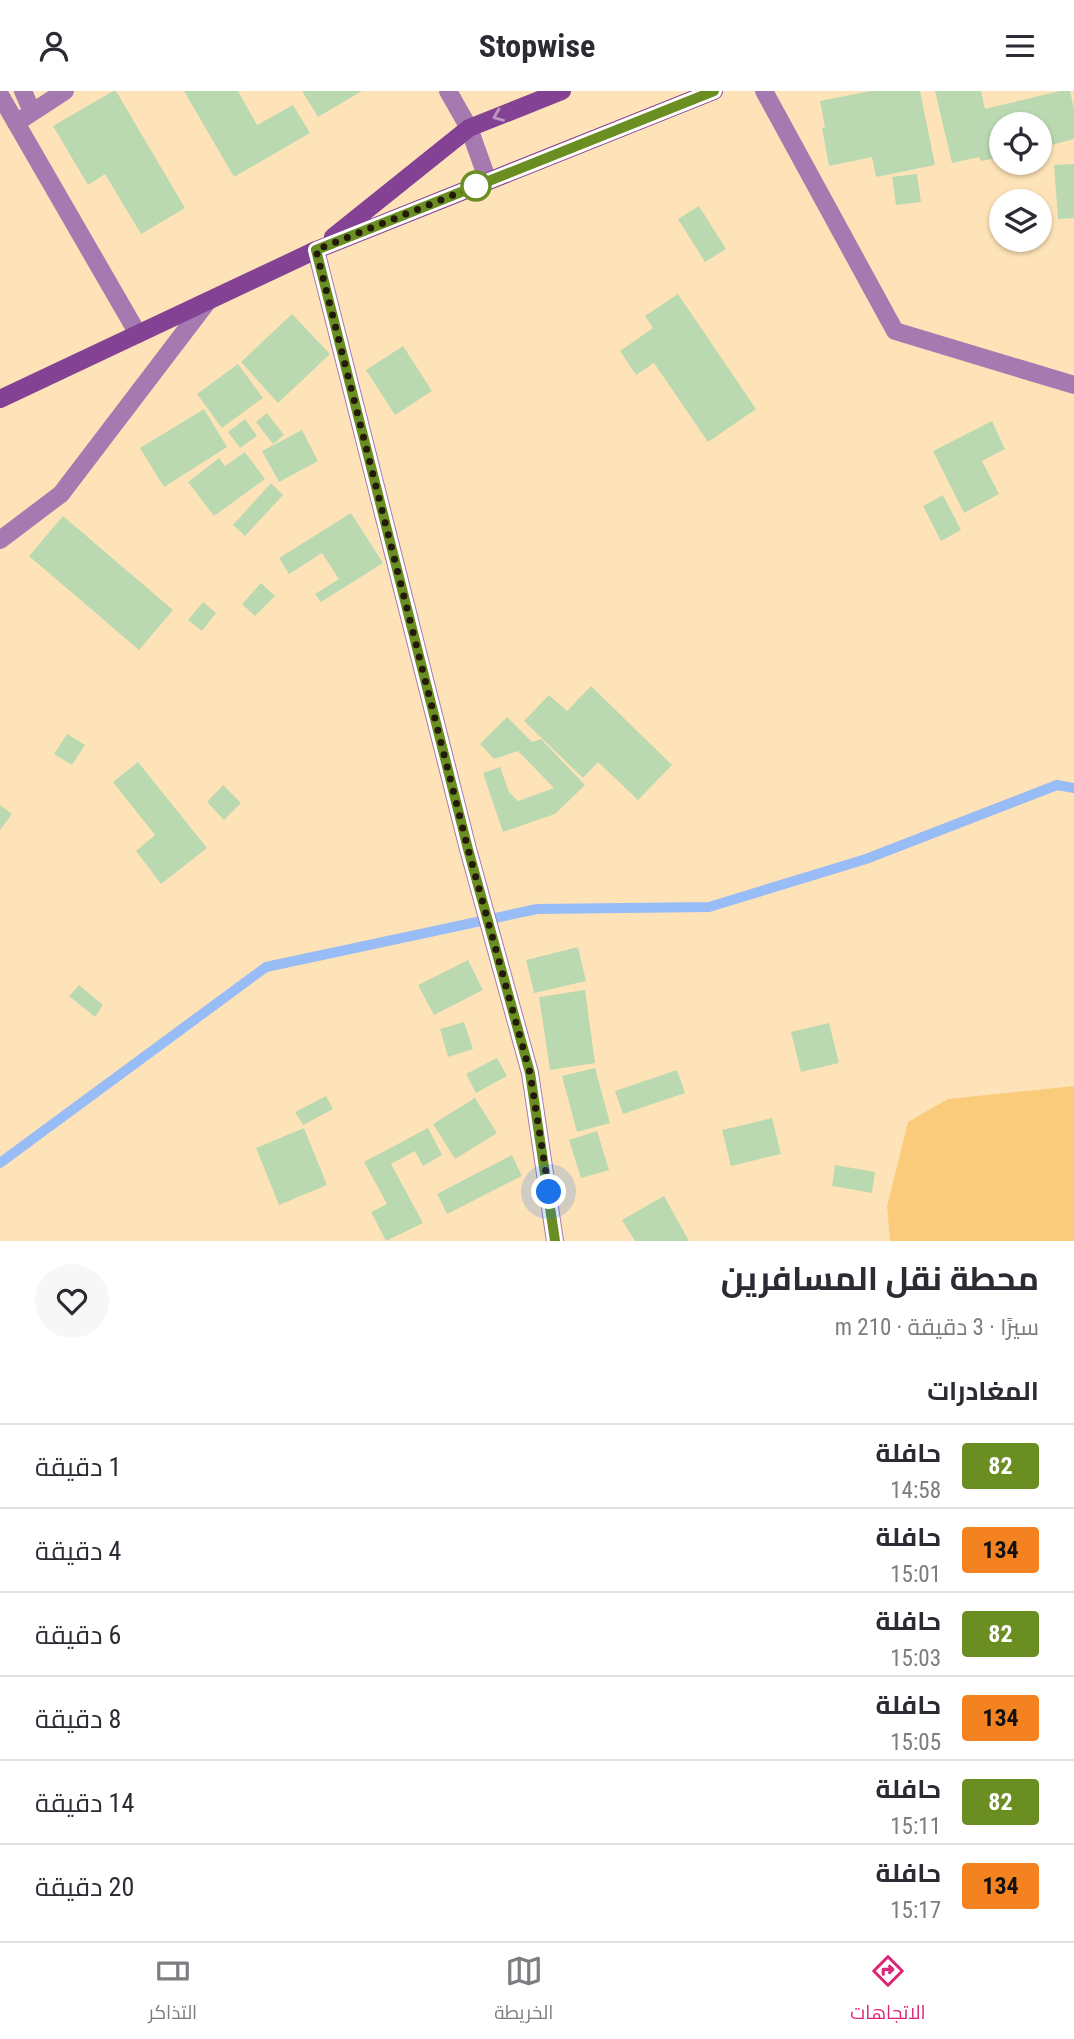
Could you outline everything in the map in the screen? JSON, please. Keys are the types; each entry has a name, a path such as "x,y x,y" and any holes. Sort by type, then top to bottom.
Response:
{"main road":[{"path":"316,250 469,128 562,91"},
{"path":"0,399 316,250 714,91"}],"street":[{"path":"23,91 32,112"},
{"path":"16,123 65,91"},
{"path":"448,91 469,128 488,181"},
{"path":"764,91 895,331 1074,385"},
{"path":"0,95 138,334"},
{"path":"316,250 468,849 530,1073 555,1241"},
{"path":"0,540 61,494 208,301"}],"shaded area":[{"path":"1074,1086 1074,1241 890,1241 887,1206 908,1122 948,1099"}],"building":[{"path":"116,91 185,208 141,234 105,174 88,185 53,126"},
{"path":"184,91 238,91 257,125 293,105 310,133 234,177"},
{"path":"302,91 362,91 318,117"},
{"path":"870,91 920,91 935,165 876,177 872,157 829,166 820,101"},
{"path":"935,91 981,91 985,109 1070,91 1074,109 1074,139 1052,145 1052,112 989,112 989,159 981,161 979,157 952,163"},
{"path":"1074,164 1074,218 1058,219 1054,165"},
{"path":"917,174 921,202 896,205 892,177"},
{"path":"699,206 726,249 705,262 678,219"},
{"path":"678,294 756,409 708,442 654,363 636,375 620,351 653,328 645,316"},
{"path":"292,314 330,354 278,403 241,362"},
{"path":"403,346 432,391 395,415 366,370"},
{"path":"238,364 263,398 222,428 197,394"},
{"path":"204,409 227,447 164,487 140,448"},
{"path":"267,413 284,435 273,444 256,422"},
{"path":"245,419 257,436 240,448 228,432"},
{"path":"992,421 1005,449 982,461 999,494 964,513 933,451"},
{"path":"302,430 318,461 279,482 262,451"},
{"path":"245,452 265,479 214,516 188,482 219,458 225,466"},
{"path":"271,483 283,495 245,536 233,525"},
{"path":"943,495 961,530 941,541 923,506"},
{"path":"351,513 383,563 321,602 315,594 339,579 322,553 289,574 279,558"},
{"path":"63,516 173,610 139,650 29,556"},
{"path":"261,583 275,596 255,616 242,604"},
{"path":"203,602 216,613 202,631 188,620"},
{"path":"591,686 672,765 638,800 598,762 583,778 524,721 549,695 567,711"},
{"path":"507,717 532,742 541,739 585,785 555,814 503,832 483,773 500,767 509,792 518,801 554,788 518,751 494,759 480,744"},
{"path":"67,734 85,745 72,765 54,754"},
{"path":"138,762 207,848 161,884 136,851 155,835 113,782"},
{"path":"223,785 241,803 224,820 207,802"},
{"path":"0,805 12,814 0,830"},
{"path":"578,947 586,981 534,993 526,960"},
{"path":"468,960 483,990 434,1015 418,985"},
{"path":"79,985 103,1005 95,1017 69,996"},
{"path":"585,990 595,1063 550,1070 539,997"},
{"path":"464,1022 473,1049 448,1057 440,1029"},
{"path":"829,1023 839,1063 801,1072 791,1032"},
{"path":"497,1058 507,1076 476,1093 466,1074"},
{"path":"595,1068 610,1123 577,1132 562,1076"},
{"path":"677,1070 685,1093 623,1114 615,1091"},
{"path":"326,1096 333,1109 303,1125 295,1112"},
{"path":"475,1098 497,1133 455,1159 433,1124"},
{"path":"772,1118 781,1154 731,1166 722,1130"},
{"path":"304,1128 327,1185 279,1205 256,1148"},
{"path":"428,1128 442,1155 423,1166 415,1151 391,1164 423,1223 386,1241 371,1212 387,1204 364,1162"},
{"path":"597,1131 609,1170 581,1178 569,1140"},
{"path":"512,1155 522,1176 447,1214 437,1194"},
{"path":"835,1165 875,1172 872,1193 832,1186"},
{"path":"664,1196 689,1241 635,1241 622,1220"}],"waterway":[{"path":"0,1163 266,967 537,909 709,907 866,859 1057,785 1074,788"}],"bus line":[{"name":"82","path":"555,1241 530,1073 468,849 316,250 714,91"}],"route":[{"path":"476,186 316,250 468,849 530,1073 549,1192"}]}
